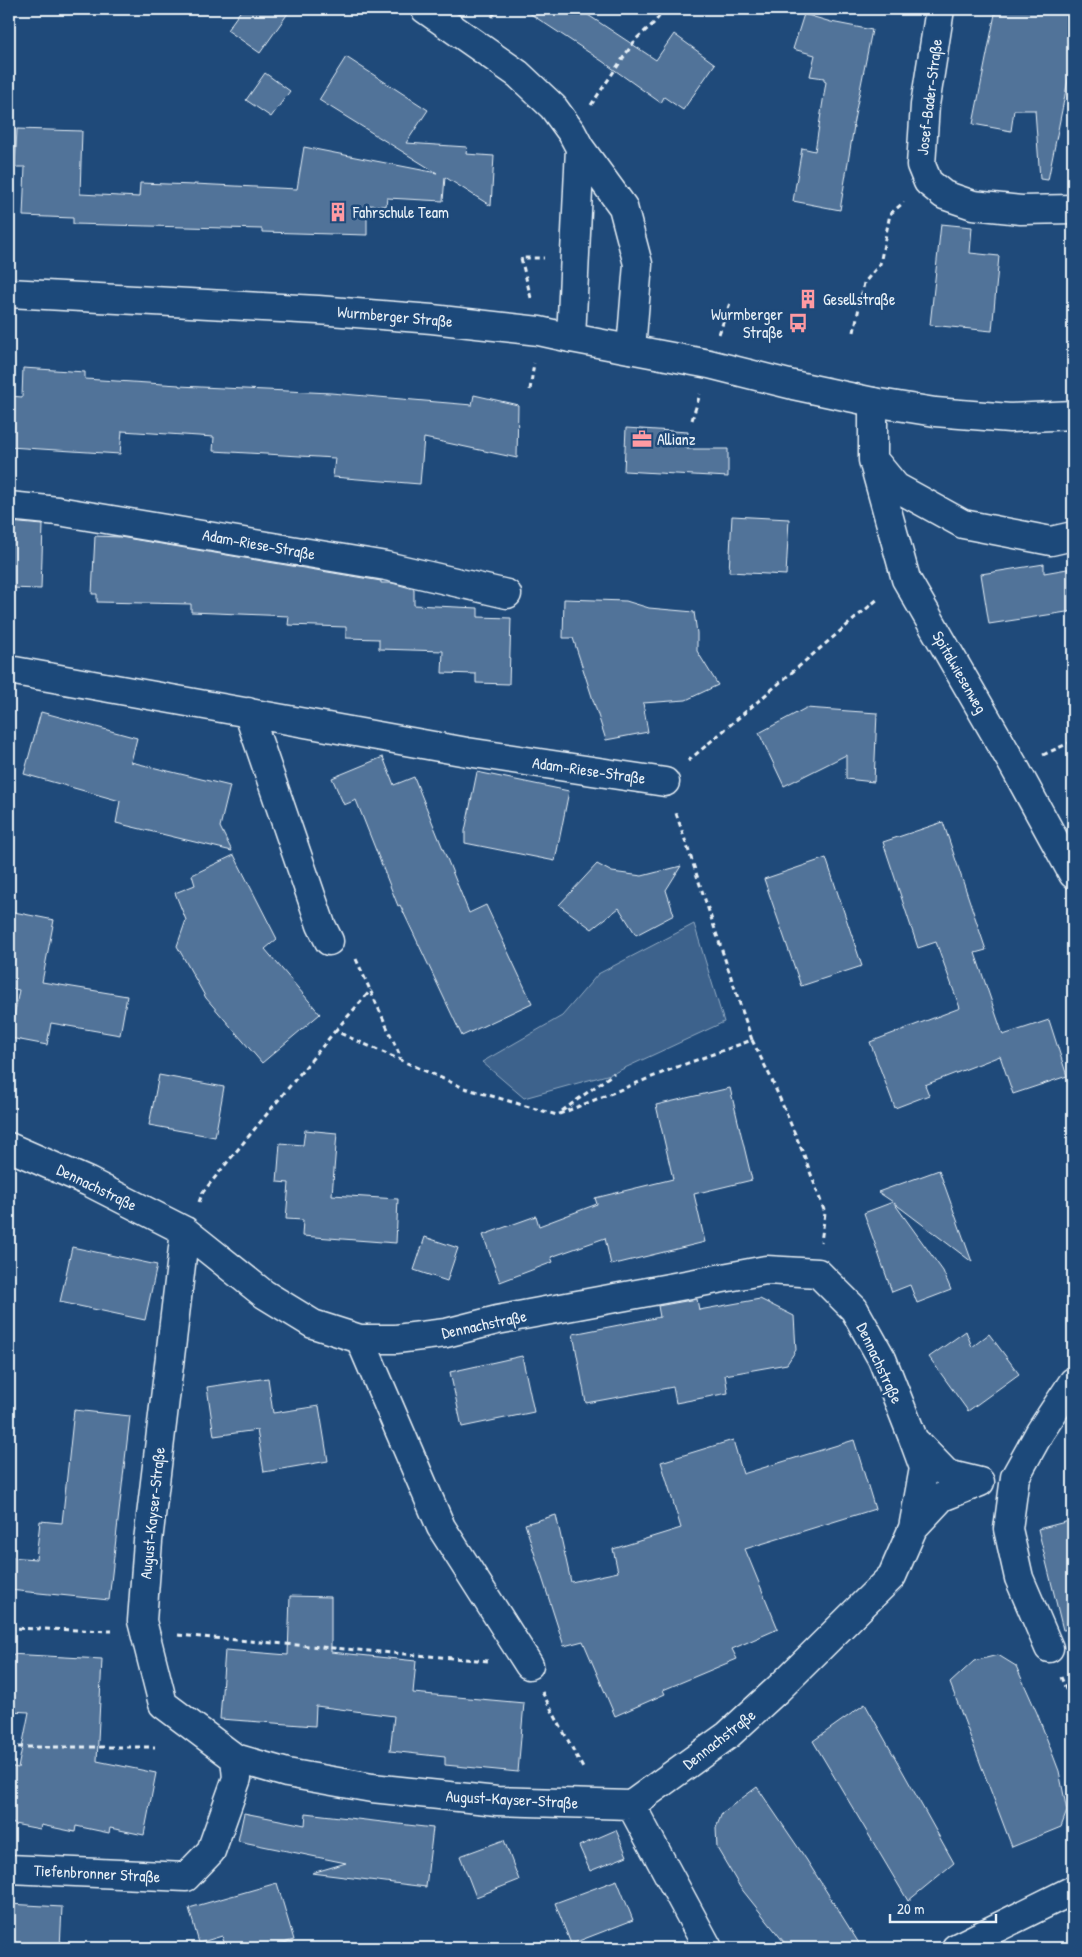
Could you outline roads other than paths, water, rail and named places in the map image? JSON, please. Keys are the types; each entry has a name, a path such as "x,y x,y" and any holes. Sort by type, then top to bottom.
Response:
{"street":[{"path":"424,9 518,74 553,107 623,207 638,264 631,349"},
{"name":"Josef-Bader-Straße","path":"940,9 925,106 921,166 928,182 944,195 973,205 1021,210 1073,209"},
{"path":"571,338 576,140"},
{"name":"Wurmberger Straße","path":"9,293 328,310 539,331 709,364 793,385 874,402 935,412 1010,418 1073,415"},
{"name":"Spitalwiesenweg","path":"874,402 874,460 906,579 1073,874"},
{"path":"874,460 896,487 963,524 1051,541 1073,536"},
{"name":"Adam-Riese-Straße","path":"9,506 58,511 386,566 507,594"},
{"name":"Adam-Riese-Straße","path":"9,670 467,752 665,782"},
{"path":"248,712 321,925 329,941"},
{"name":"Dennachstraße","path":"9,1147 89,1182 186,1231 264,1294 313,1324 360,1339 396,1339 446,1333 497,1320 766,1270 818,1273 854,1309 882,1359 924,1468 913,1528 892,1576 778,1689 728,1735 631,1805"},
{"name":"August-Kayser-Straße","path":"186,1231 148,1542 142,1622 163,1704 235,1758 288,1773 372,1788 497,1801 631,1805"},
{"path":"360,1339 442,1527 529,1665"},
{"path":"1049,1648 1019,1578 1008,1528 1015,1477 1040,1432 1073,1382"},
{"path":"913,1438 947,1474 980,1482"},
{"path":"913,1528 942,1497 1003,1473 1026,1457"},
{"name":"Tiefenbronner Straße","path":"9,1869 186,1877 211,1851 237,1778 235,1758"},
{"path":"631,1805 708,1948"},
{"path":"956,1948 1073,1890"}],"place":[{"name":"Fahrschule Team","path":"338,212"},
{"name":"Gesellstraße","path":"808,299"},
{"name":"Wurmberger Straße","path":"798,323"},
{"name":"Allianz","path":"642,439"}]}
